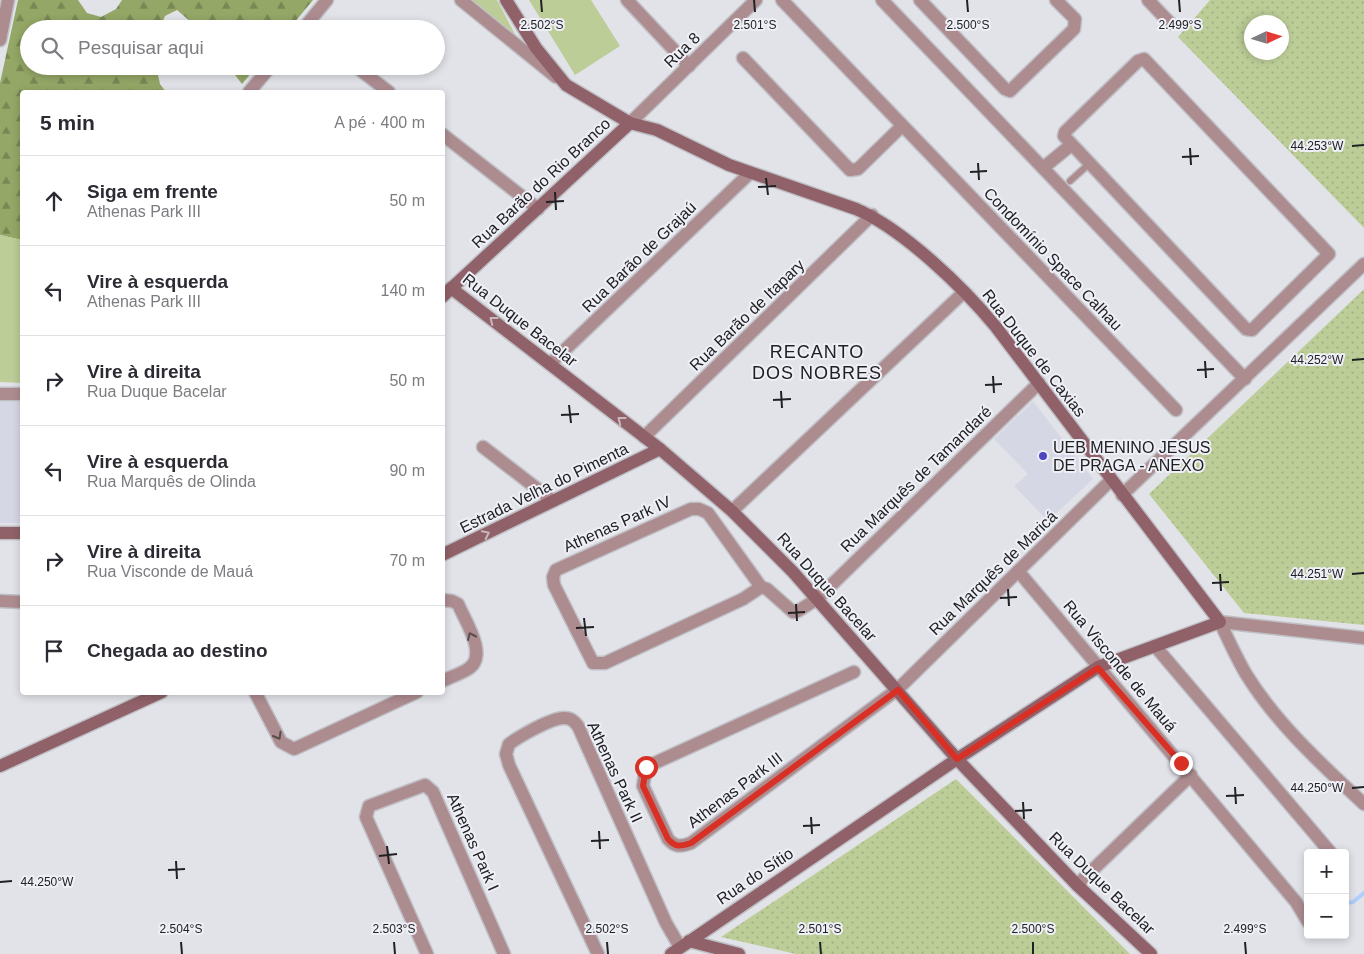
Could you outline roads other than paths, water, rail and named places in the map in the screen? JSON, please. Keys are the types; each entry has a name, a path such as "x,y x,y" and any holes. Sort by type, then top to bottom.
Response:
{"main road":[{"path":"506,0 536,48 566,86"},
{"name":"Rua Duque de Caxias","path":"566,86 630,123 663,133 750,173 872,216 904,238 964,292 996,327 1220,622"},
{"name":"Rua Barão do Rio Branco","path":"445,288 538,209 630,123"},
{"name":"Rua Duque Bacelar","path":"445,288 550,364 660,449 732,511 817,599 957,759 1078,885 1151,954"},
{"name":"Estrada Velha do Pimenta","path":"445,554 660,449"},
{"path":"0,532 20,533"},
{"name":"Rua do Sítio","path":"680,947 957,759 1098,668 1220,622"},
{"path":"0,766 155,695"},
{"path":"680,947 739,954"}],"street":[{"path":"0,40 8,0"},
{"path":"311,20 327,0"},
{"name":"Rua Duque de Caxias","path":"461,0 566,86"},
{"path":"627,0 689,66"},
{"name":"Condomínio Space Calhau","path":"782,0 1176,410"},
{"path":"882,0 1043,168 1066,184 1245,379"},
{"path":"920,0 1005,89 1010,91 1074,29 1075,19 1056,0"},
{"path":"1148,0 1170,23"},
{"name":"Rua 8","path":"630,123 752,1"},
{"path":"743,58 850,170 858,169 902,126"},
{"path":"1144,59 1329,255 1254,329 1248,330 1071,145 1065,138 1065,132 1138,61 1144,59"},
{"path":"251,90 263,75"},
{"path":"367,75 386,90"},
{"path":"445,136 538,209"},
{"path":"1043,168 1071,145"},
{"name":"Rua Barão de Grajaú","path":"550,364 750,173"},
{"name":"Rua Barão de Itapary","path":"644,437 872,216"},
{"path":"1122,495 1364,264"},
{"path":"732,511 964,292"},
{"name":"Rua Marquês de Tamandaré","path":"817,599 1039,383"},
{"path":"0,394 20,394"},
{"path":"483,447 553,502"},
{"name":"Rua Marquês de Maricá","path":"898,690 1111,480"},
{"name":"Athenas Park IV","path":"761,588 708,513 699,509 680,513 562,566 556,570 553,577 554,585 588,658 592,663 600,664 743,599 761,588 767,589 793,612 798,611 817,599"},
{"name":"Rua Visconde de Mauá","path":"1019,572 1098,668 1191,775 1296,902 1304,915"},
{"path":"445,600 458,604 477,649 474,663 469,669 445,680"},
{"path":"0,601 20,602"},
{"path":"1220,622 1364,638"},
{"name":"Rua Duque de Caxias","path":"1220,622 1246,674 1277,714 1327,770 1364,804"},
{"path":"1155,646 1328,849"},
{"name":"Athenas Park III","path":"854,672 646,767 643,786 668,839 673,845 682,847 691,843 898,690"},
{"path":"256,695 280,742 294,748 410,695"},
{"name":"Athenas Park II","path":"598,954 509,765 506,754 509,744 515,739 555,720 565,718 573,720 578,726 666,923 680,947"},
{"path":"1078,885 1191,775"},
{"name":"Athenas Park I","path":"427,954 366,817 369,806 425,785 433,792 504,954"}],"lane":[{"path":"1066,184 1089,164"}],"waterway":[{"path":"1349,902 1353,902 1364,893"}],"place":[{"name":"UEB MENINO JESUS DE PRAGA - ANEXO","path":"1043,456"}],"district":[{"name":"RECANTO DOS NOBRES","path":"817,362"}]}
